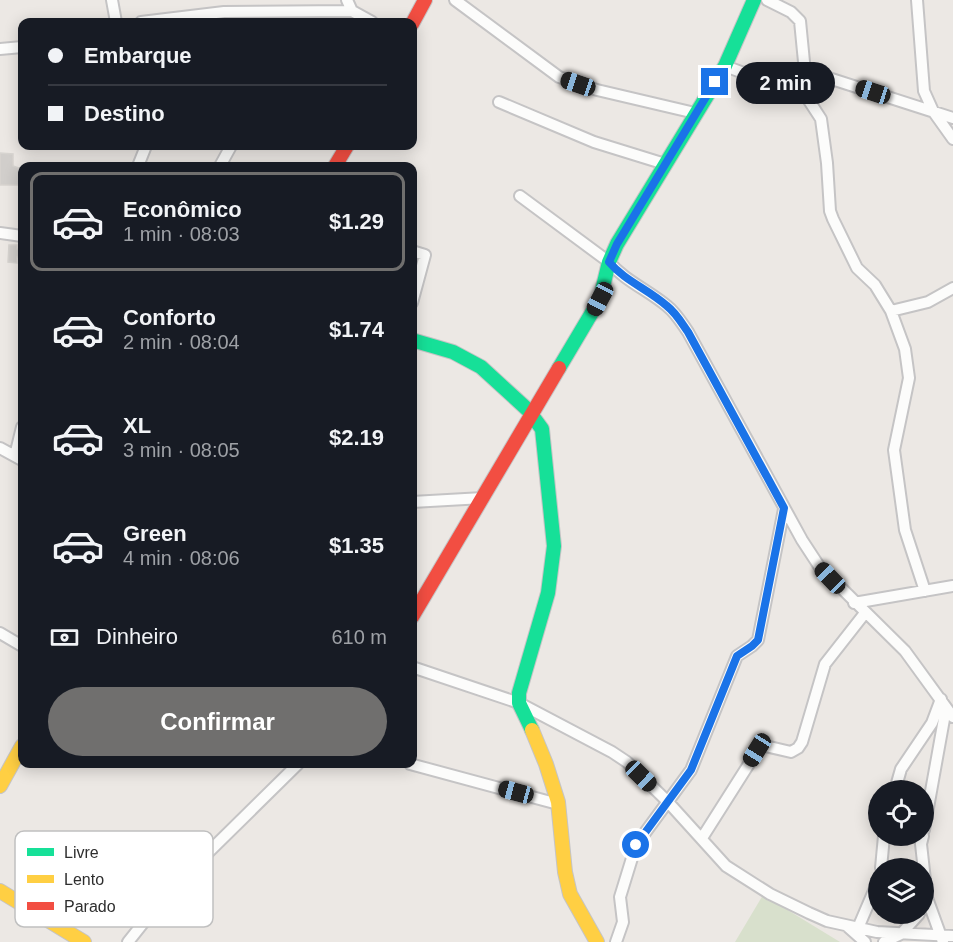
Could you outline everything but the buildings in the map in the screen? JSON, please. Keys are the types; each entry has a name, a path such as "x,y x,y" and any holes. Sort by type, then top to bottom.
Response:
{"street":[{"path":"112,0 115,18"},
{"path":"347,0 352,11"},
{"path":"415,18 424,0"},
{"path":"455,0 559,77 597,90 695,113"},
{"path":"417,609 600,299 609,262 617,244 725,66 754,0"},
{"path":"767,0 791,12 800,21 805,72"},
{"path":"917,0 921,80 933,111 953,139"},
{"path":"174,18 224,12 261,17 352,11 365,18"},
{"path":"0,49 18,47"},
{"path":"725,66 757,78 805,72 953,118"},
{"path":"791,74 822,119 830,211 833,219 857,268 875,285 891,311 905,349 909,378 894,450 900,507 905,530 925,591"},
{"path":"499,102 594,142 665,164"},
{"path":"519,196 609,262 620,275 665,304 676,314 784,508 819,566 905,651 949,710 934,782"},
{"path":"0,233 18,235"},
{"path":"417,253 425,255 417,285"},
{"path":"891,311 928,302 953,288"},
{"path":"417,341 445,349 486,370 539,422 542,429 554,546 548,593 519,693 519,703 549,770 558,804 570,896 591,927 597,942"},
{"path":"0,448 18,457"},
{"path":"417,502 483,498"},
{"path":"616,942 623,922 620,897 636,845 691,770 737,656 758,640 784,508"},
{"path":"854,603 952,584"},
{"path":"702,838 761,745 791,752 798,748 802,742 825,664 865,613"},
{"path":"0,633 18,644"},
{"path":"417,669 519,703 612,752 627,762 668,802 732,871 809,913 852,927 946,938"},
{"path":"898,780 901,769 932,723 949,710"},
{"path":"0,786 18,753"},
{"path":"417,766 558,804"},
{"path":"213,848 294,768"},
{"path":"0,891 15,900"},
{"path":"852,927 868,899"},
{"path":"934,918 946,938"},
{"path":"884,942 902,934 910,924"},
{"path":"59,927 84,942"},
{"path":"128,942 140,927"},
{"path":"852,927 865,942"}],"green space":[{"path":"763,895 840,942 735,942"}],"traffic: fast":[{"path":"559,368 600,299 609,262 617,244 725,66 754,0"},
{"path":"417,341 453,352 481,367 528,410 542,429 554,546 548,593 519,693 519,703 532,730"}],"traffic: slow":[{"path":"532,730 558,802 565,872 570,894 597,942"},
{"path":"0,786 18,753"},
{"path":"0,891 15,900"},
{"path":"59,927 84,942"}],"traffic: jam":[{"path":"415,18 425,0"},
{"path":"337,162 345,150"},
{"path":"417,609 559,368"}],"route":[{"path":"636,845 691,770 737,656 758,640 784,508 676,314 665,304 620,275 609,262 617,244 715,82"}]}
